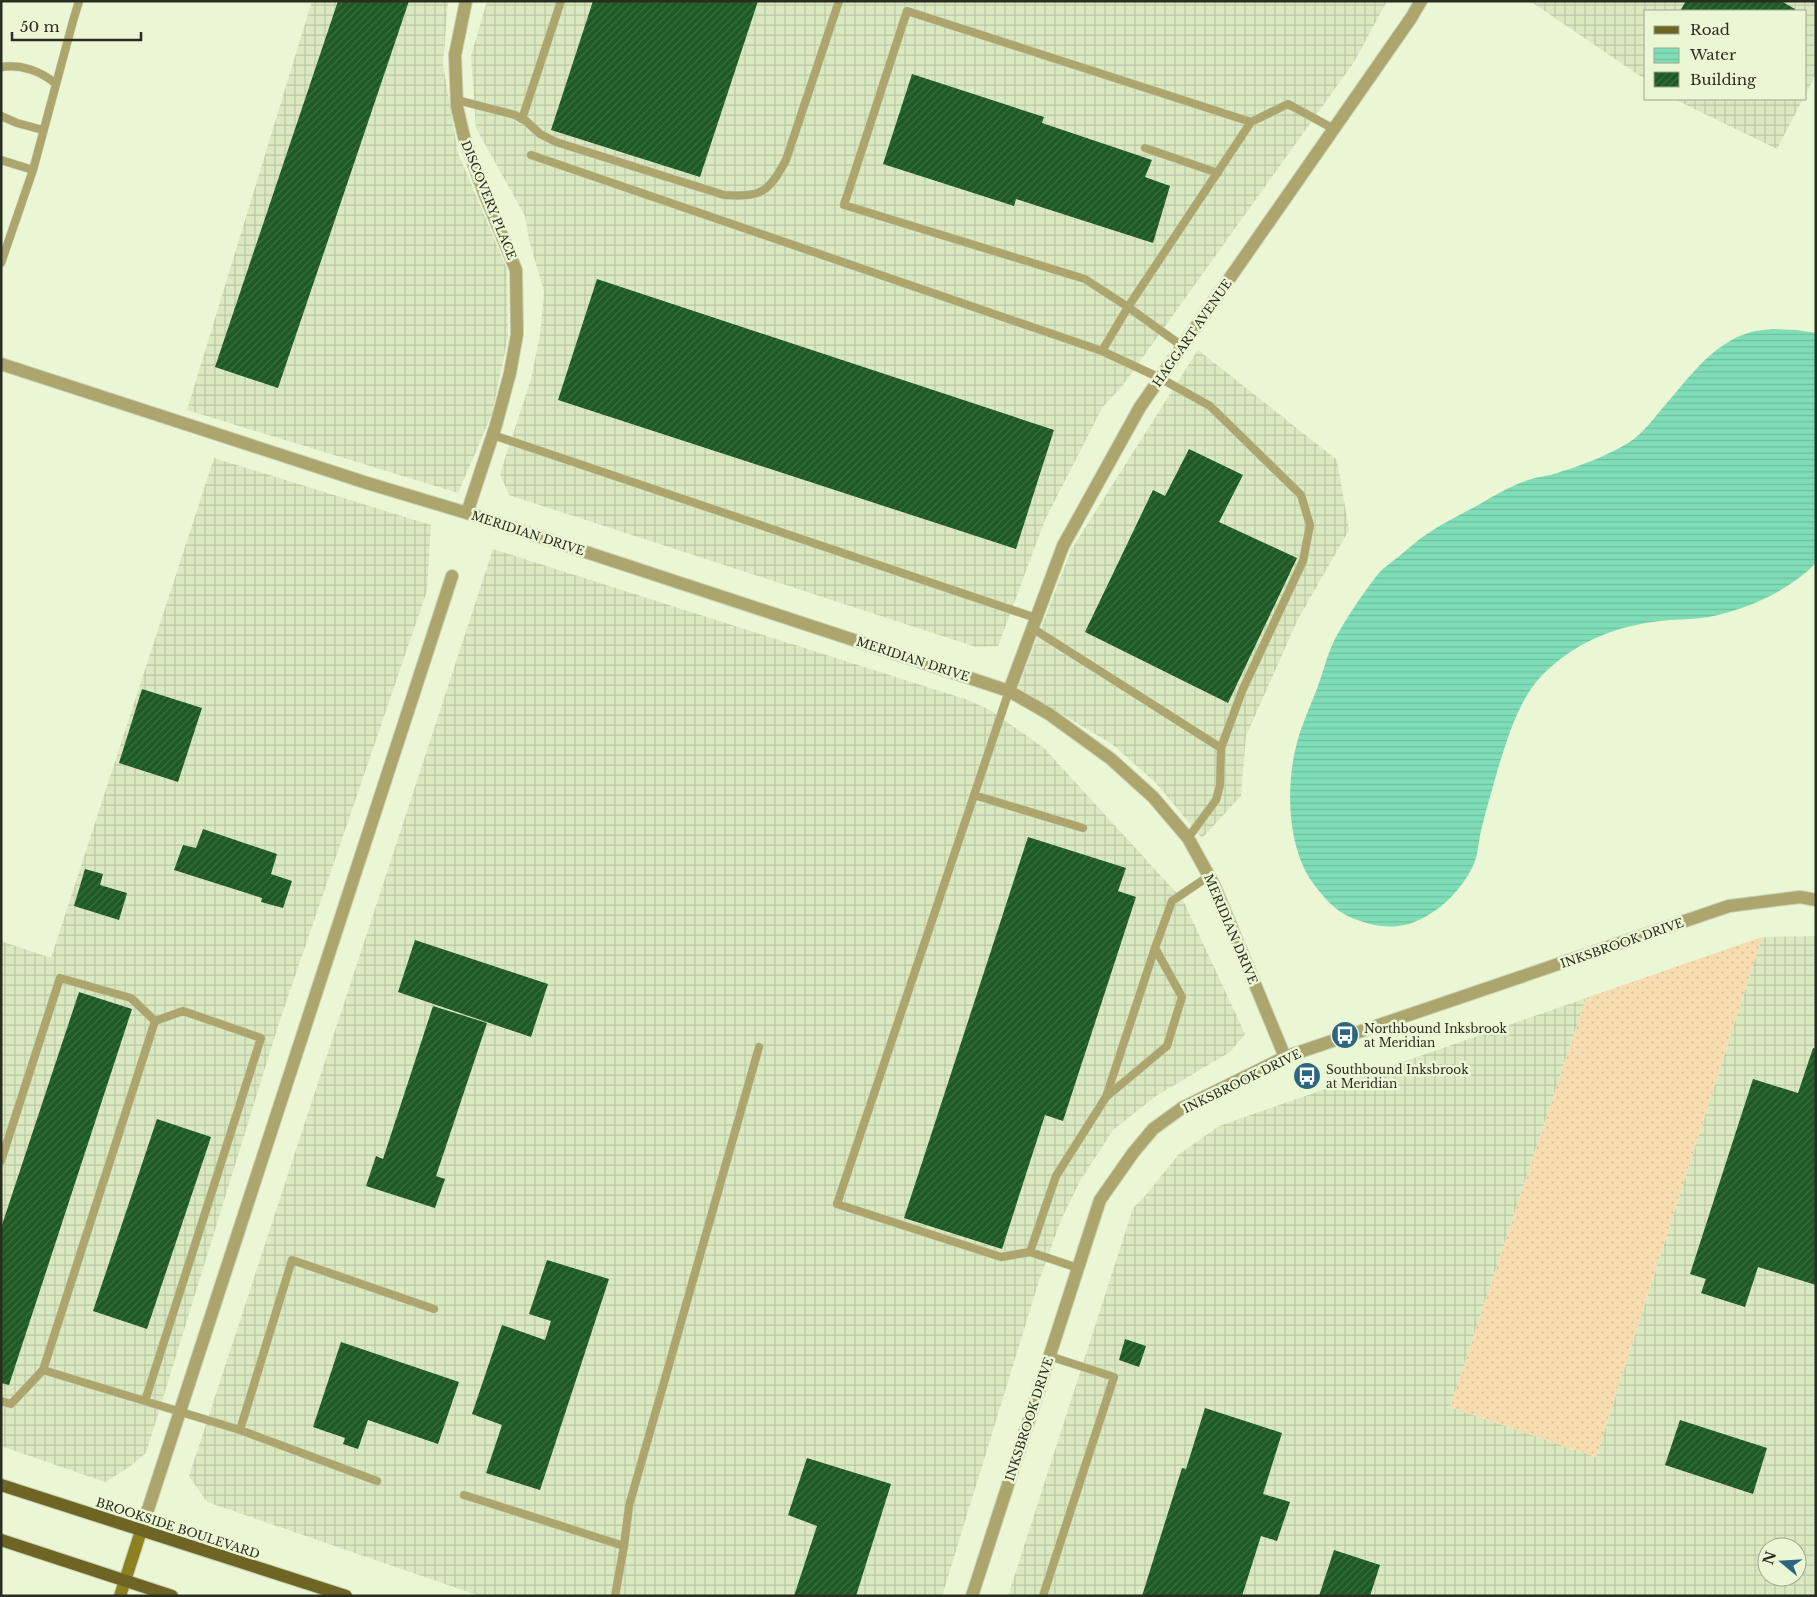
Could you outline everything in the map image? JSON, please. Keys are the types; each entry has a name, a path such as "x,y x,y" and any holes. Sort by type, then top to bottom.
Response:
{"main road":[{"name":"BROOKSIDE BOULEVARD","path":"1,1486 346,1596"},
{"path":"1,1540 172,1596"}],"street":[{"name":"DISCOVERY PLACE","path":"466,1 455,55 457,100 464,137 483,190 516,270 517,334 510,373 493,435 467,513"},
{"name":"HAGGART AVENUE","path":"1009,691 1063,546 1140,407 1421,1"},
{"name":"MERIDIAN DRIVE","path":"1,364 367,483 467,513 1009,691 1049,714 1112,759 1153,797 1188,838 1209,876 1285,1057"},
{"path":"120,1596 452,576"},
{"name":"INKSBROOK DRIVE","path":"972,1596 1100,1200 1133,1153 1153,1129 1182,1108 1285,1057 1729,906 1800,897 1816,900"}],"lane":[{"path":"1,262 3,251 33,170 42,130 80,1"},
{"path":"522,119 561,1"},
{"path":"457,100 515,115 540,134 556,142 724,195 743,196 764,191 774,182 786,160 838,1"},
{"path":"1182,346 1085,279 844,205 907,11 1251,122"},
{"path":"1,67 18,66 31,70 48,77 56,84"},
{"path":"1102,351 1128,307 1251,122 1288,104 1334,129"},
{"path":"1,116 17,124 42,130"},
{"path":"1145,148 1218,173"},
{"path":"531,155 1102,351 1160,378 1210,406 1302,495 1310,525 1303,561 1242,691 1221,748 1220,785 1216,800 1188,838"},
{"path":"1,160 33,170"},
{"path":"493,435 1034,623 1221,748"},
{"path":"1009,691 837,1204 1001,1258 1030,1252 1078,1268"},
{"path":"974,795 1083,828"},
{"path":"1030,1252 1056,1176 1106,1097 1172,901 1209,876"},
{"path":"1106,1097 1167,1046 1182,997 1155,948"},
{"path":"1,1161 60,978 131,998 154,1021"},
{"path":"145,1401 261,1038 183,1011 154,1021"},
{"path":"1,1401 11,1404 43,1370 154,1021"},
{"path":"615,1596 629,1506 759,1047"},
{"path":"240,1430 292,1260 434,1309"},
{"path":"1042,1596 1114,1377 1049,1356"},
{"path":"43,1370 240,1430 376,1481"},
{"path":"464,1495 624,1546"}],"shaded area":[{"path":"312,1 448,1 443,65 458,153 507,269 508,338 492,414 458,493 187,410"},
{"path":"487,1 1387,1 1354,62 1123,385 1102,408 1045,520 998,646 976,647 509,495 500,474 531,379 540,335 544,291 529,240 525,216 476,128 471,56"},
{"path":"1530,1 1816,1 1816,74 1807,92 1807,10 1644,10 1644,79"},
{"path":"1676,100 1802,100 1777,149"},
{"path":"1198,350 1337,460 1349,530 1298,619 1246,736 1241,796 1202,838 1155,782 1112,744 1018,688 1071,550"},
{"path":"214,458 431,525 427,591 279,1023 146,1453 128,1468 105,1482 1,1446 1,941 51,958"},
{"path":"493,549 968,700 990,710 1044,748 1183,900 1245,1034 1230,1052 1156,1096 1113,1130 1080,1181 1061,1220 1039,1281 942,1596 480,1596 207,1502 189,1476"},
{"path":"1816,936 1816,1596 1008,1596 1133,1208 1178,1155 1219,1126 1586,998 1450,1407 1596,1457 1762,937"},
{"path":"1762,937 1596,1457 1450,1407 1586,998"}],"water":[{"path":"1773,329 1816,333 1816,563 1793,583 1752,604 1709,617 1638,624 1623,628 1593,639 1565,656 1541,676 1518,711 1499,765 1474,864 1468,876 1452,896 1425,917 1398,926 1371,924 1352,918 1335,908 1313,883 1298,854 1291,819 1290,784 1295,751 1300,734 1333,643 1373,580 1383,569 1423,537 1446,522 1503,491 1528,480 1587,463 1634,439 1711,354 1737,337 1754,331"}],"building":[{"path":"338,1 409,1 278,388 215,367"},
{"path":"593,1 758,1 700,177 551,130"},
{"path":"1686,1 1781,1 1795,9 1794,10 1681,10"},
{"path":"912,74 1044,117 1042,123 1152,160 1145,177 1170,186 1153,243 1016,199 1014,206 883,164"},
{"path":"597,279 1054,430 1016,549 558,400"},
{"path":"1189,449 1243,475 1219,522 1297,558 1228,703 1085,632 1153,490 1165,496"},
{"path":"142,689 202,708 178,782 119,763"},
{"path":"203,829 277,854 271,874 292,881 283,908 261,902 262,898 174,870 183,845 196,848"},
{"path":"1028,837 1126,868 1118,891 1136,897 1063,1121 1045,1115 1002,1249 904,1218"},
{"path":"85,869 103,874 100,885 127,893 119,920 74,906"},
{"path":"415,940 548,984 531,1037 398,992"},
{"path":"79,992 132,1009 9,1385 1,1383 1,1228"},
{"path":"433,1006 487,1023 436,1176 445,1179 435,1208 366,1186 376,1156 383,1159"},
{"path":"1813,1048 1816,1049 1816,1285 1758,1267 1745,1307 1701,1293 1706,1279 1690,1274 1753,1079 1798,1093"},
{"path":"157,1119 211,1137 147,1329 93,1311"},
{"path":"547,1260 609,1279 540,1490 486,1473 502,1425 472,1414 502,1325 545,1340 551,1321 529,1314"},
{"path":"1125,1339 1146,1346 1139,1367 1119,1360"},
{"path":"341,1342 459,1382 438,1444 368,1420 358,1449 343,1444 345,1438 313,1427"},
{"path":"1205,1408 1282,1433 1263,1494 1290,1502 1277,1541 1261,1536 1242,1596 1142,1596 1182,1468 1186,1469"},
{"path":"1680,1420 1767,1448 1753,1494 1665,1465"},
{"path":"807,1458 891,1484 856,1596 794,1596 817,1526 788,1515"},
{"path":"1334,1550 1380,1565 1370,1596 1319,1596"}],"place":[{"name":"Northbound Inksbrook at Meridian","path":"1345,1035"},
{"name":"Southbound Inksbrook at Meridian","path":"1307,1076"}]}
